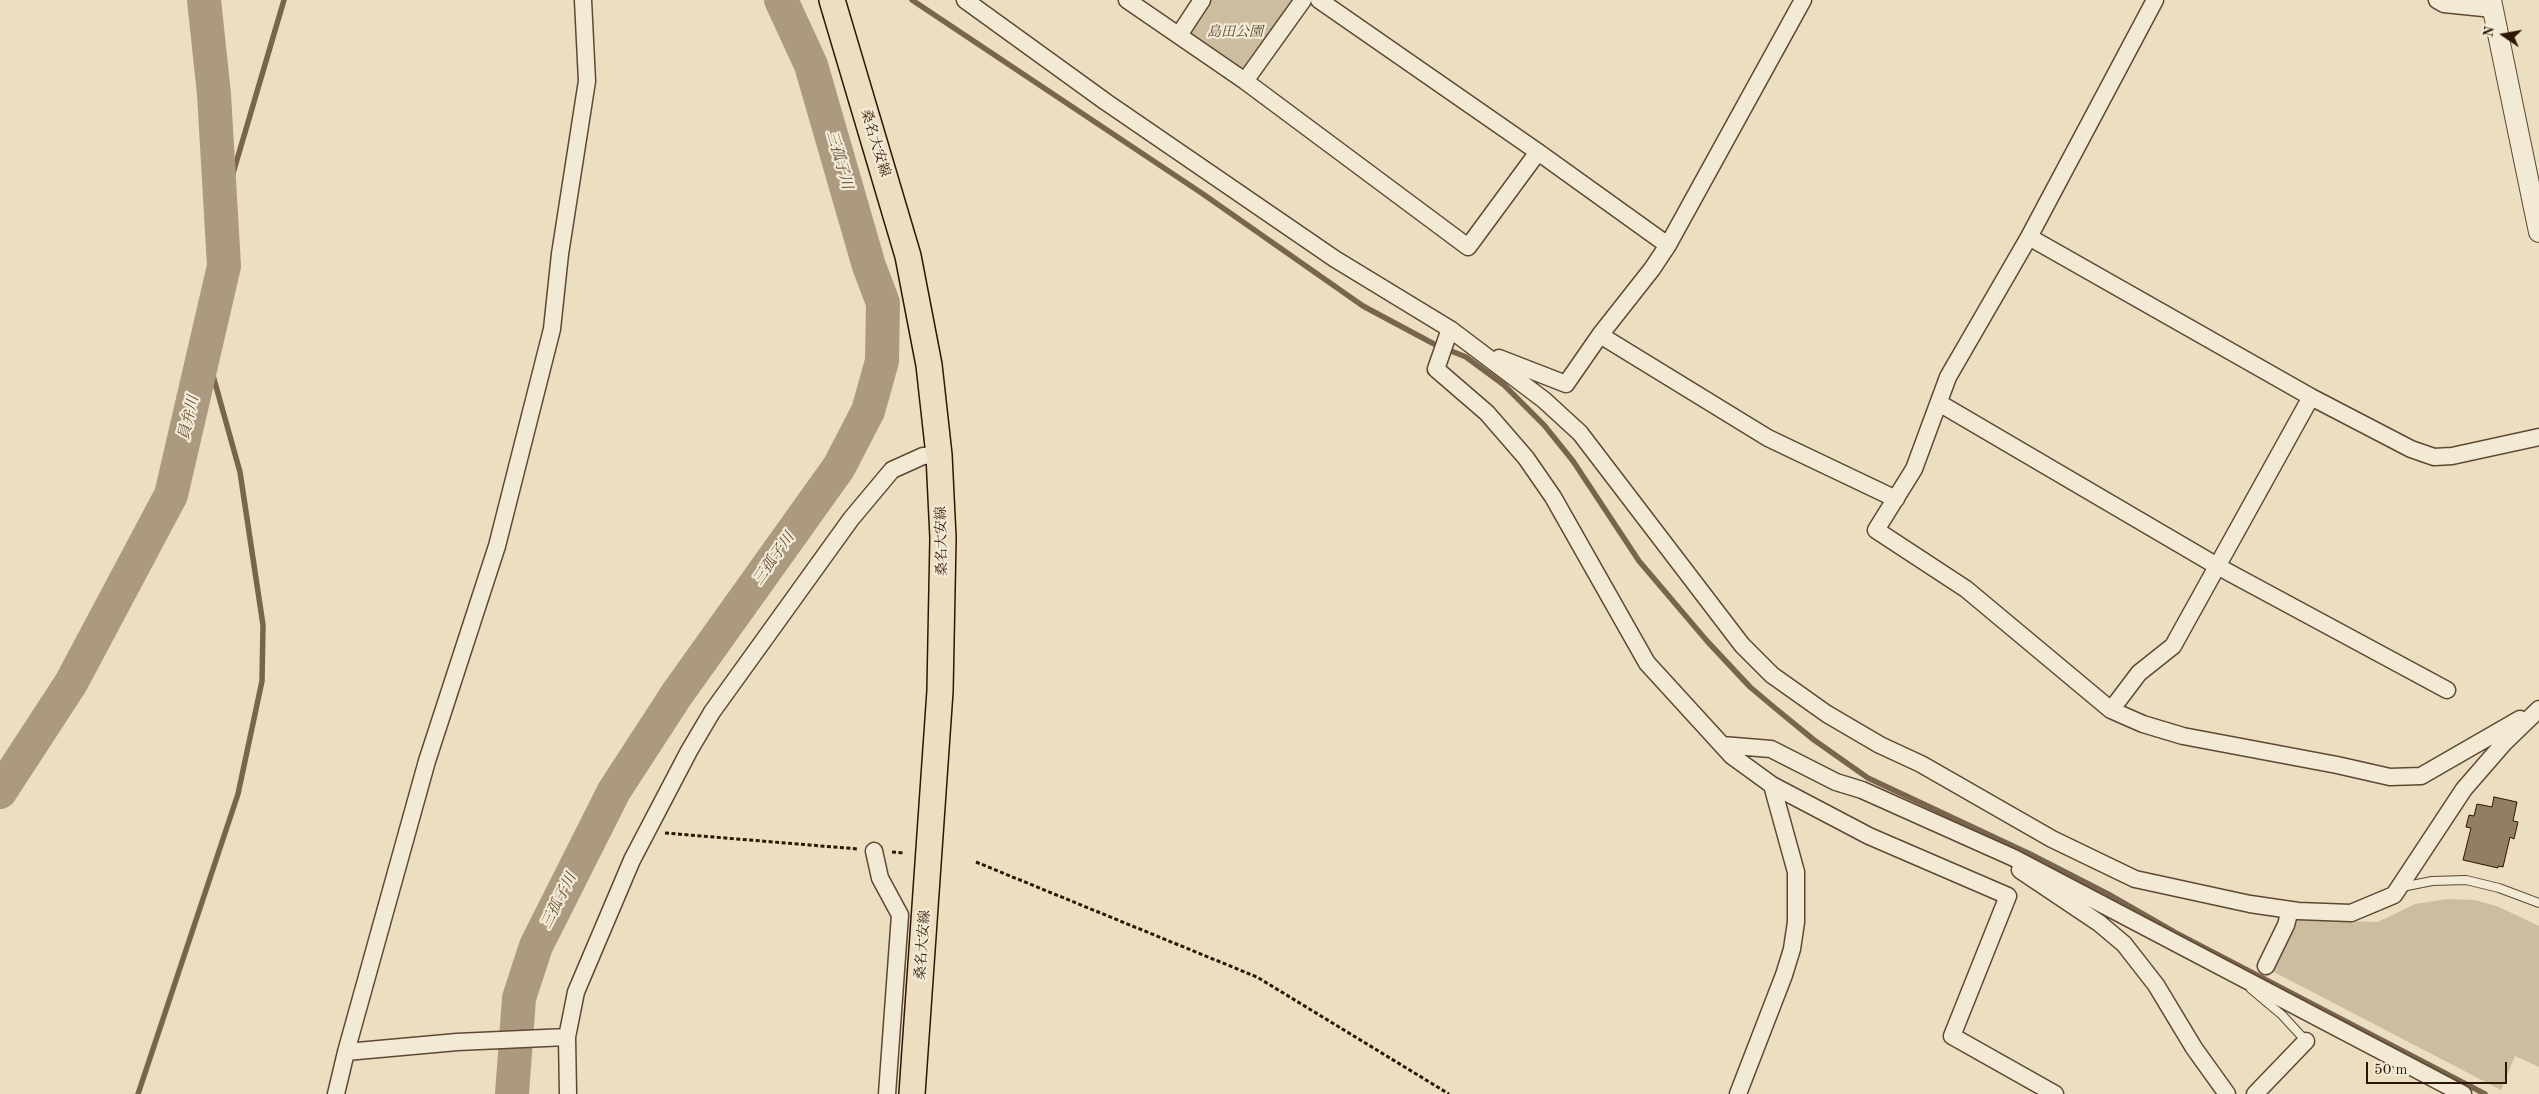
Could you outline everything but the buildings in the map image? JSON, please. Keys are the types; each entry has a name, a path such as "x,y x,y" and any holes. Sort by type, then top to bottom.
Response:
{"main road":[{"name":"桑名大安線","path":"832,0 908,256 929,365 939,455 943,538 940,691 912,1094"}],"street":[{"path":"336,1094 346,1052 428,761 497,546 552,329 560,254 587,81 583,0"},
{"path":"966,0 1106,102 1335,260 1448,333 1481,351 1566,384 1600,335 1668,245 1803,0"},
{"path":"1127,0 1245,81 1468,247 1538,152"},
{"path":"1179,35 1202,0"},
{"path":"1245,81 1303,0"},
{"path":"1319,0 1538,152 1662,241"},
{"path":"2156,0 2029,237 1948,377 1914,469 1876,530 1966,589 2111,710 2144,724 2183,736 2390,777 2421,776 2539,708"},
{"path":"2437,0 2444,4 2492,4 2539,232"},
{"path":"2029,237 2311,396 2411,449 2434,457 2452,456 2539,437"},
{"path":"1448,333 1436,369 1487,413 1526,458 1553,497 1647,663 1732,756 1772,785 1869,836 2008,896 1952,1036 2055,1094"},
{"path":"1600,335 1768,438 1896,500"},
{"path":"1481,351 1544,400 1580,433 1742,645 1772,675 1827,714 2052,839 2135,878 2250,904 2288,917 2351,913 2394,896 2464,789 2504,743 2539,708"},
{"path":"2111,710 2139,673 2173,646 2311,396"},
{"path":"1939,403 2217,566 2447,690"},
{"path":"568,1094 562,1037 576,992 620,886 712,712 851,519 892,470 923,456 939,455"},
{"path":"1722,745 1771,749 1836,782 1952,830 2044,872 2463,1094"},
{"path":"1738,1094 1784,975 1792,949 1796,922 1796,872 1772,785"},
{"path":"1952,830 2099,922 2124,944 2156,985 2194,1048 2227,1094"},
{"path":"874,851 880,878 900,915 887,1094"},
{"path":"2266,966 2288,917"},
{"path":"346,1052 457,1042 562,1037"},
{"path":"2255,1094 2306,1041"}],"lane":[{"path":"2400,887 2432,881 2466,880 2500,888 2539,903"},
{"path":"2240,976 2247,986 2282,1015 2306,1041"}],"path":[{"path":"648,831 874,851"},
{"path":"976,862 1257,976 1450,1094"}],"green space":[{"name":"島田公園","path":"1209,0 1297,0 1242,76 1185,35"},
{"path":"2447,899 2475,900 2499,907 2539,926 2539,1067 2515,1056 2501,1090 2272,971 2297,920 2378,922 2415,904"}],"waterway":[{"name":"員弁川","path":"0,792 71,683 171,495 224,266 214,94 204,0"},
{"path":"221,214 284,0"},
{"name":"三孤子川","path":"512,1094 519,998 536,946 614,791 677,694 839,467 868,411 882,361 883,303 869,266 811,65 781,0"},
{"path":"912,0 1203,194 1363,306 1434,344 1466,357 1504,385 1544,425 1573,461 1639,561 1707,641 1750,687 1814,740 1868,778 2030,854 2108,894 2176,933 2485,1094"},
{"path":"138,1094 238,794 262,681 263,625 240,472 205,347"}]}
